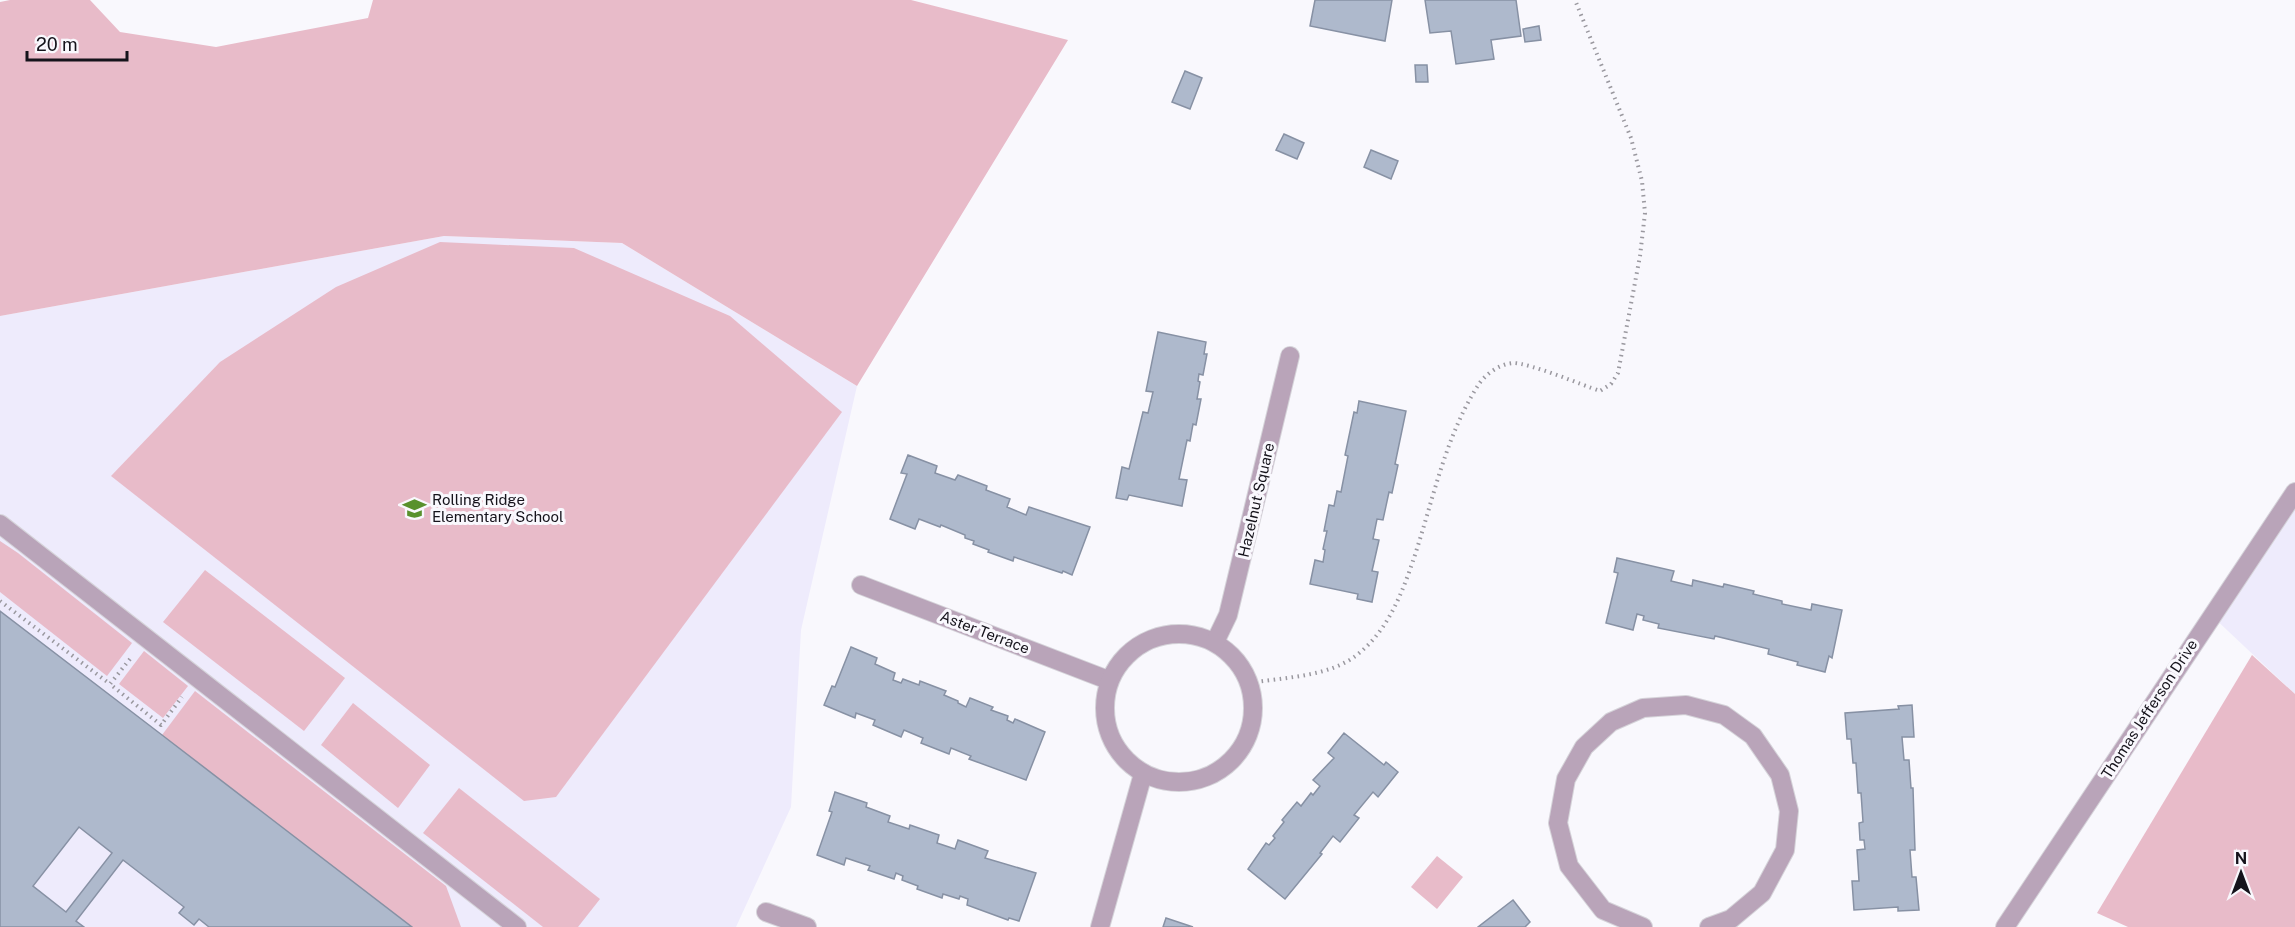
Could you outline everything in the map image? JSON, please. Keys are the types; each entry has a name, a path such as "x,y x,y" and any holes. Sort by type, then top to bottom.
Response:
{"street":[{"name":"Hazelnut Square","path":"1215,642 1228,615 1290,356"},
{"name":"Thomas Jefferson Drive","path":"2005,927 2295,492"},
{"path":"0,525 517,927"},
{"name":"Aster Terrace","path":"861,585 1108,680"},
{"path":"1181,632 1215,642 1241,665 1250,683 1254,702 1252,724 1246,741 1234,758 1219,771 1200,779 1181,783 1160,780 1143,774 1116,750 1106,729 1103,707 1108,680 1120,661 1145,640 1181,632"},
{"path":"1643,927 1603,910 1569,866 1558,823 1566,779 1584,747 1611,722 1643,708 1686,705 1724,715 1753,736 1780,775 1789,811 1785,850 1762,893 1731,919 1709,927"},
{"path":"1100,927 1143,774"},
{"path":"766,912 807,927"}],"path":[{"path":"1250,683 1336,667 1357,655 1372,641 1386,622 1405,584 1453,436 1477,386 1493,369 1514,363 1600,391 1611,384 1618,373 1640,256 1645,213 1642,181 1631,138 1575,0"},
{"path":"0,601 161,725 197,677"},
{"path":"110,684 147,638"}],"shaded area":[{"path":"90,0 120,32 216,47 368,18 373,0 911,0 1068,40 857,386 622,243 444,236 0,316 0,2"},
{"name":"Rolling Ridge Elementary School","path":"444,236 622,243 857,386 801,630 791,807 736,927 0,927 0,316"},
{"path":"440,242 574,248 730,316 842,412 556,797 524,801 111,476 220,362 336,287"},
{"path":"2295,492 2295,694 2211,615"},
{"path":"0,541 132,643 107,676 0,592"},
{"path":"205,570 345,678 304,731 163,622"},
{"path":"144,651 188,686 163,718 119,684"},
{"path":"2252,655 2295,694 2295,927 2128,927 2097,913"},
{"path":"195,691 446,886 461,927 412,927 162,735"},
{"path":"353,703 430,765 398,808 321,745"},
{"path":"459,788 600,899 578,927 543,927 423,833"},
{"path":"1437,856 1463,877 1437,909 1411,887"}],"building":[{"path":"1315,0 1392,0 1385,41 1310,26"},
{"path":"1425,0 1516,0 1521,36 1491,40 1494,59 1456,64 1451,31 1430,33"},
{"path":"1539,26 1541,40 1525,42 1523,29"},
{"path":"1415,65 1427,65 1428,82 1416,82"},
{"path":"1185,71 1202,78 1190,109 1172,102"},
{"path":"1284,134 1304,143 1297,159 1276,150"},
{"path":"1371,150 1398,161 1391,179 1364,167"},
{"path":"1158,332 1206,342 1204,354 1207,354 1203,375 1199,374 1198,381 1200,382 1197,399 1201,399 1196,425 1193,424 1190,441 1187,440 1179,479 1187,480 1182,506 1129,495 1127,500 1116,498 1122,467 1129,469 1143,412 1148,413 1153,392 1146,391"},
{"path":"1359,401 1406,411 1395,464 1398,465 1392,493 1389,492 1383,520 1377,519 1373,539 1379,540 1372,571 1378,572 1372,602 1357,599 1358,594 1310,584 1315,560 1323,562 1327,531 1324,531 1329,505 1334,506 1337,491 1341,492 1348,456 1345,455 1354,412 1357,413"},
{"path":"908,455 937,466 935,473 955,480 958,475 987,486 986,490 1010,499 1007,507 1026,515 1029,507 1090,527 1072,575 1014,557 1013,561 988,552 989,550 973,544 974,541 965,538 965,535 941,525 940,527 919,519 915,529 890,519 907,474 901,473"},
{"path":"1617,558 1674,571 1671,581 1692,586 1693,580 1723,587 1724,584 1754,591 1753,594 1782,601 1782,604 1811,610 1812,604 1842,610 1832,658 1829,656 1825,672 1768,654 1769,649 1715,636 1714,639 1658,628 1659,624 1643,620 1644,616 1637,614 1633,630 1606,623 1618,573 1614,572"},
{"path":"0,611 412,927 209,927 199,919 194,925 179,913 184,907 123,860 76,921 84,927 0,927","holes":["79,827 112,853 66,912 33,886"]},
{"path":"851,647 877,658 875,664 895,673 893,680 901,683 903,679 919,685 920,681 946,691 944,695 966,707 970,698 993,707 991,710 1008,716 1007,720 1013,723 1015,719 1045,732 1026,780 969,759 971,756 951,748 949,754 921,743 923,738 904,730 901,737 873,725 875,720 856,713 855,718 824,705 832,686 835,687"},
{"path":"1912,705 1914,737 1902,737 1904,760 1909,760 1911,788 1913,788 1915,850 1910,850 1912,877 1916,877 1919,910 1898,911 1898,907 1854,910 1852,881 1859,881 1857,850 1865,849 1864,840 1860,840 1859,823 1863,822 1861,793 1858,793 1856,763 1853,763 1851,739 1847,739 1845,713 1899,709 1898,706"},
{"path":"1344,733 1384,765 1386,762 1398,772 1378,797 1373,792 1354,815 1359,818 1340,842 1333,836 1320,853 1322,854 1285,899 1248,869 1266,843 1269,845 1275,838 1273,836 1284,822 1282,820 1297,802 1301,806 1320,786 1313,780 1334,758 1328,753"},
{"path":"835,792 867,803 866,807 890,816 888,822 909,829 910,825 939,835 937,843 955,849 958,840 988,851 985,858 1036,873 1019,921 1009,918 1008,920 967,905 968,899 960,896 959,899 943,894 942,898 917,889 918,886 902,880 903,876 896,873 894,879 868,870 870,866 846,858 844,865 817,855 832,812 829,811"},
{"path":"1513,900 1530,922 1525,927 1478,927"},
{"path":"1166,918 1193,927 1163,927"}],"place":[{"name":"Rolling Ridge Elementary School","path":"414,508"}]}
